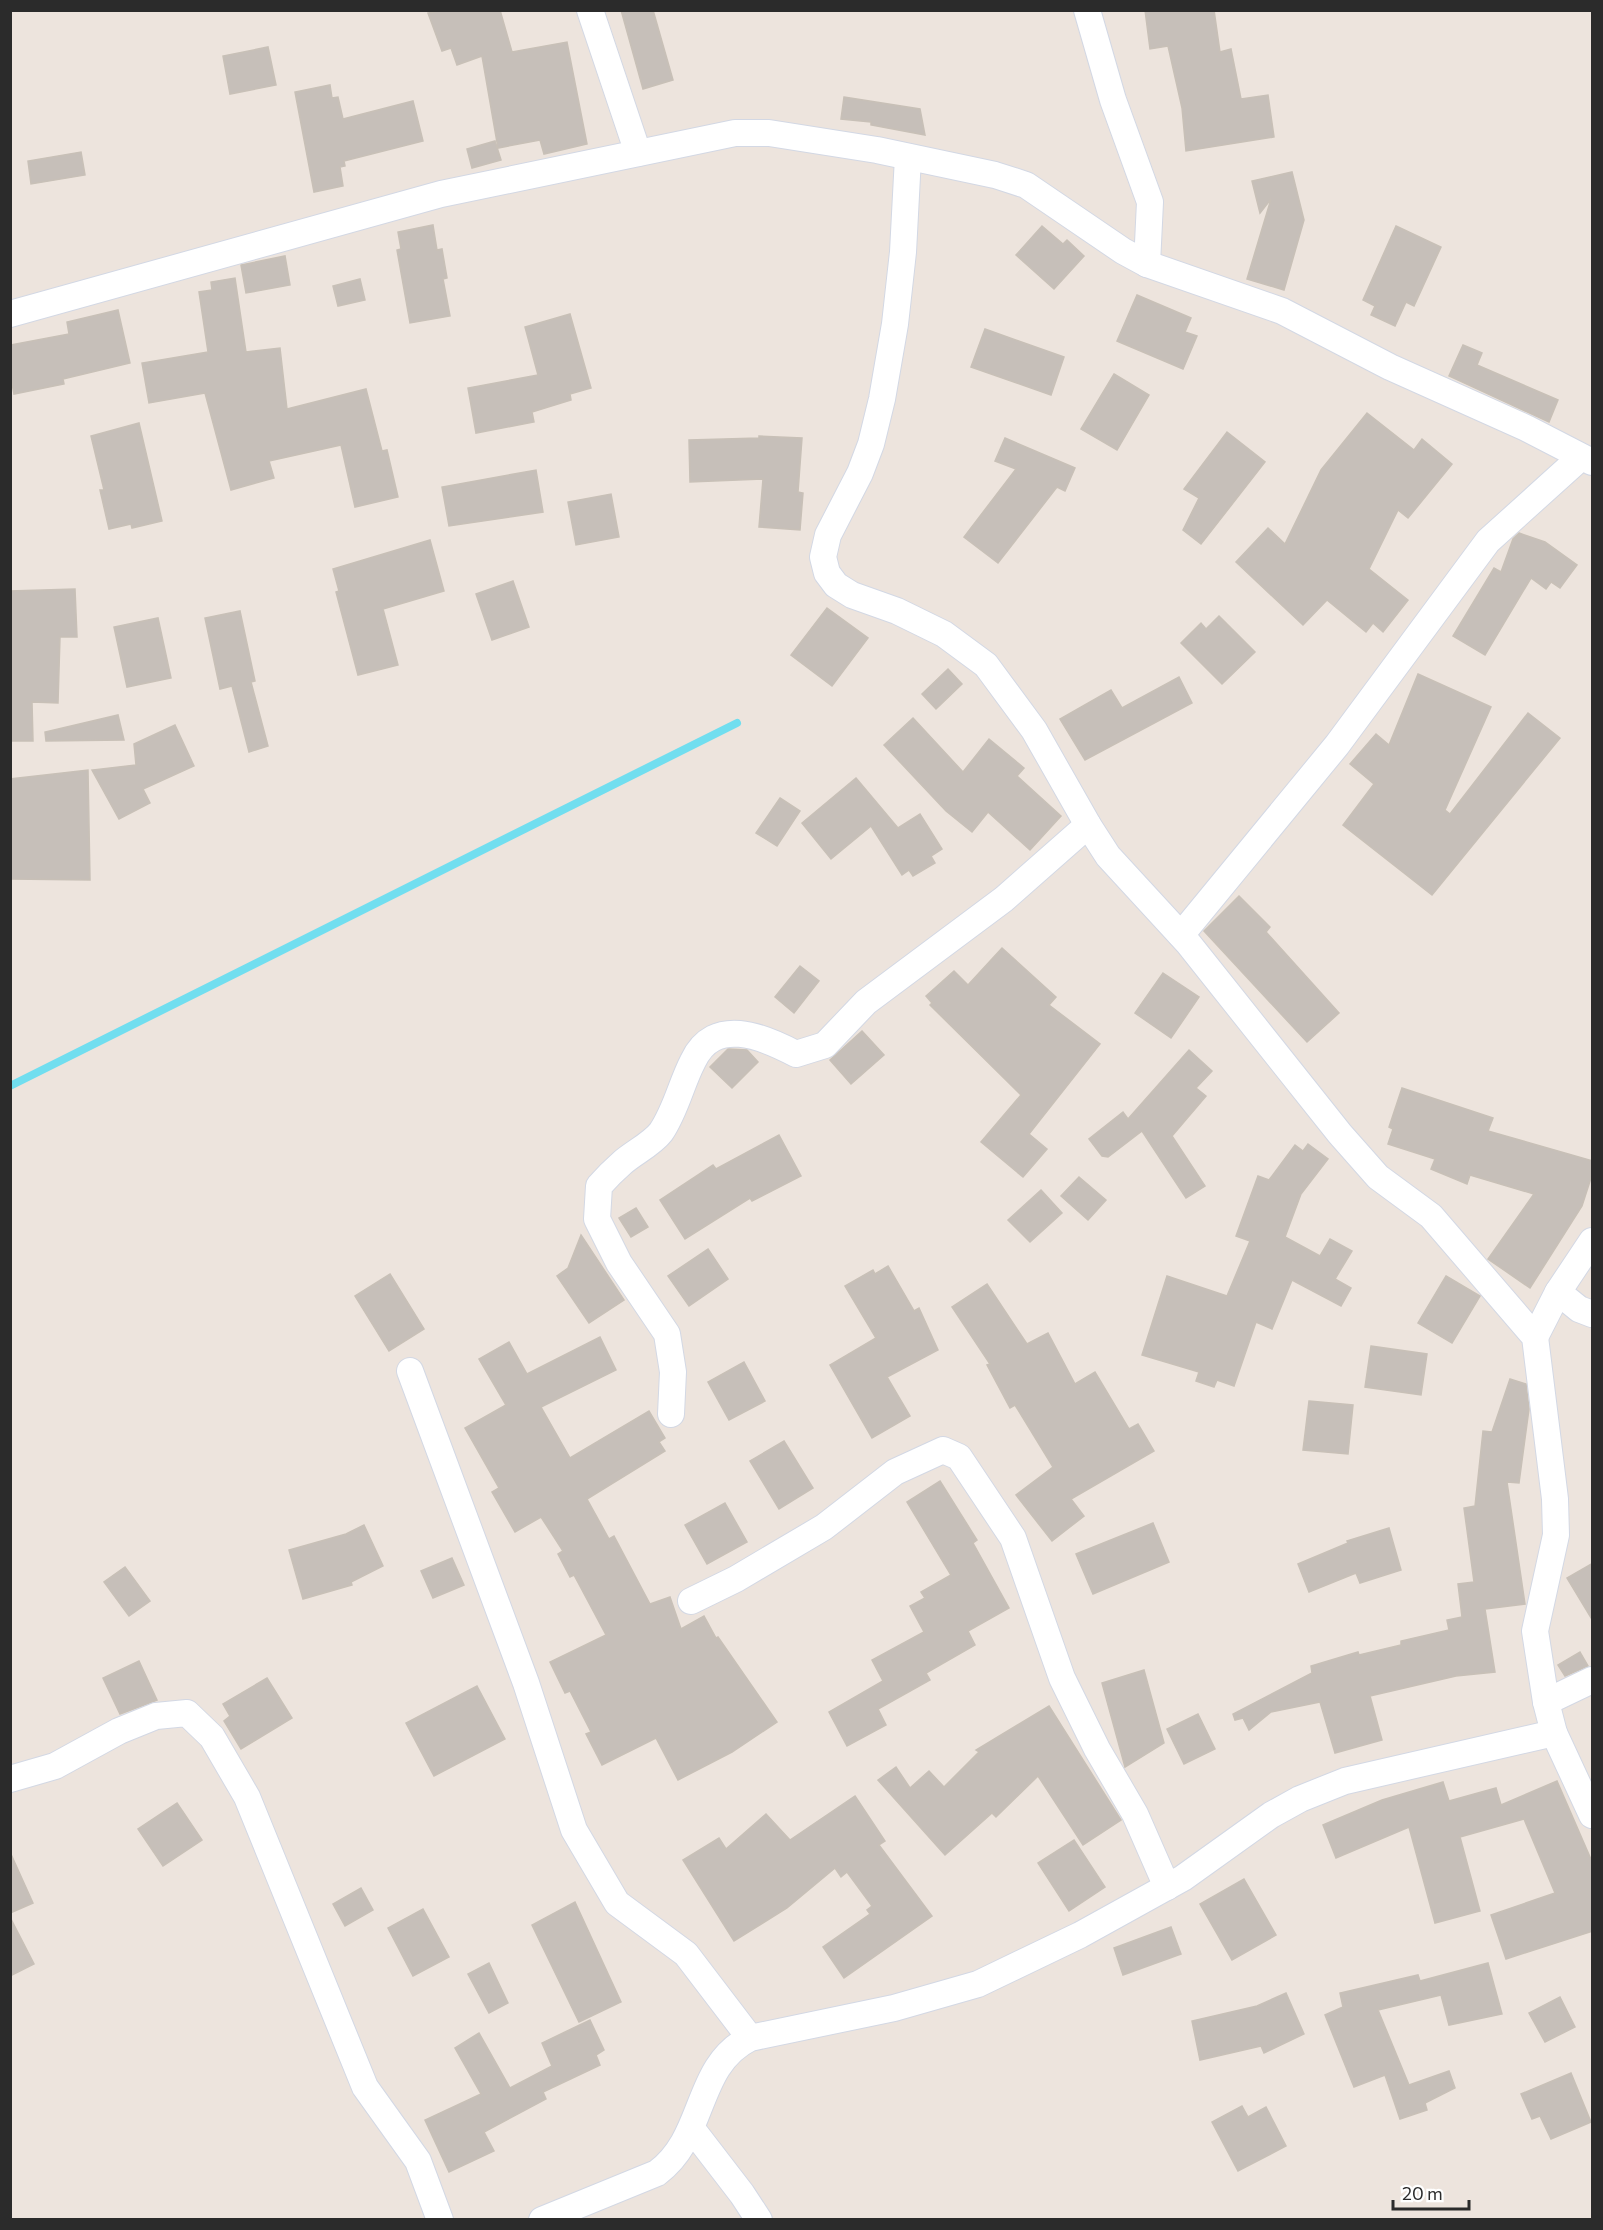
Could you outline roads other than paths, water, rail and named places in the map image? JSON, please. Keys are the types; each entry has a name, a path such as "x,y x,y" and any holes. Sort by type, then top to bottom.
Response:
{"street":[{"path":"590,10 639,153"},
{"path":"1087,10 1113,100 1150,202 1147,264"},
{"path":"10,314 441,194 735,133 770,133 908,157 995,175 1026,185 1123,251 1147,264 1282,310 1390,367 1526,428 1587,460 1488,541 1337,745 1181,935"},
{"path":"908,157 903,252 882,399 871,444 860,473 828,535 823,557 827,573 836,585 852,595 897,611 944,634 986,665 1034,730 1108,856 1181,935 1340,1134 1378,1177 1431,1216 1535,1337 1555,1499 1556,1535 1535,1631 1546,1702 1554,1733 1593,1815"},
{"path":"671,1414 673,1372 667,1334 619,1263 597,1219 599,1186 621,1164 660,1134 675,1107 693,1059 711,1037 736,1032 769,1040 796,1054 825,1045 866,1002 1004,899 1088,825"},
{"path":"1535,1337 1558,1292 1593,1241"},
{"path":"1558,1292 1579,1309 1593,1314"},
{"path":"410,1371 526,1683 574,1830 617,1903 686,1954 750,2038"},
{"path":"691,1601 736,1579 824,1527 895,1472 943,1450 959,1457 1013,1538 1062,1678 1097,1749 1135,1814 1167,1887"},
{"path":"1546,1702 1593,1680"},
{"path":"10,1779 55,1766 119,1731 156,1716 187,1713 212,1737 247,1797 365,2086 418,2161 440,2220"},
{"path":"542,2220 657,2173 672,2162 692,2129 712,2073 734,2046 750,2038 894,2008 978,1984 1080,1935 1167,1887 1271,1815 1299,1799 1336,1784 1554,1733"},
{"path":"692,2129 742,2193 759,2220"}],"waterway":[{"path":"10,1086 737,723"}]}
